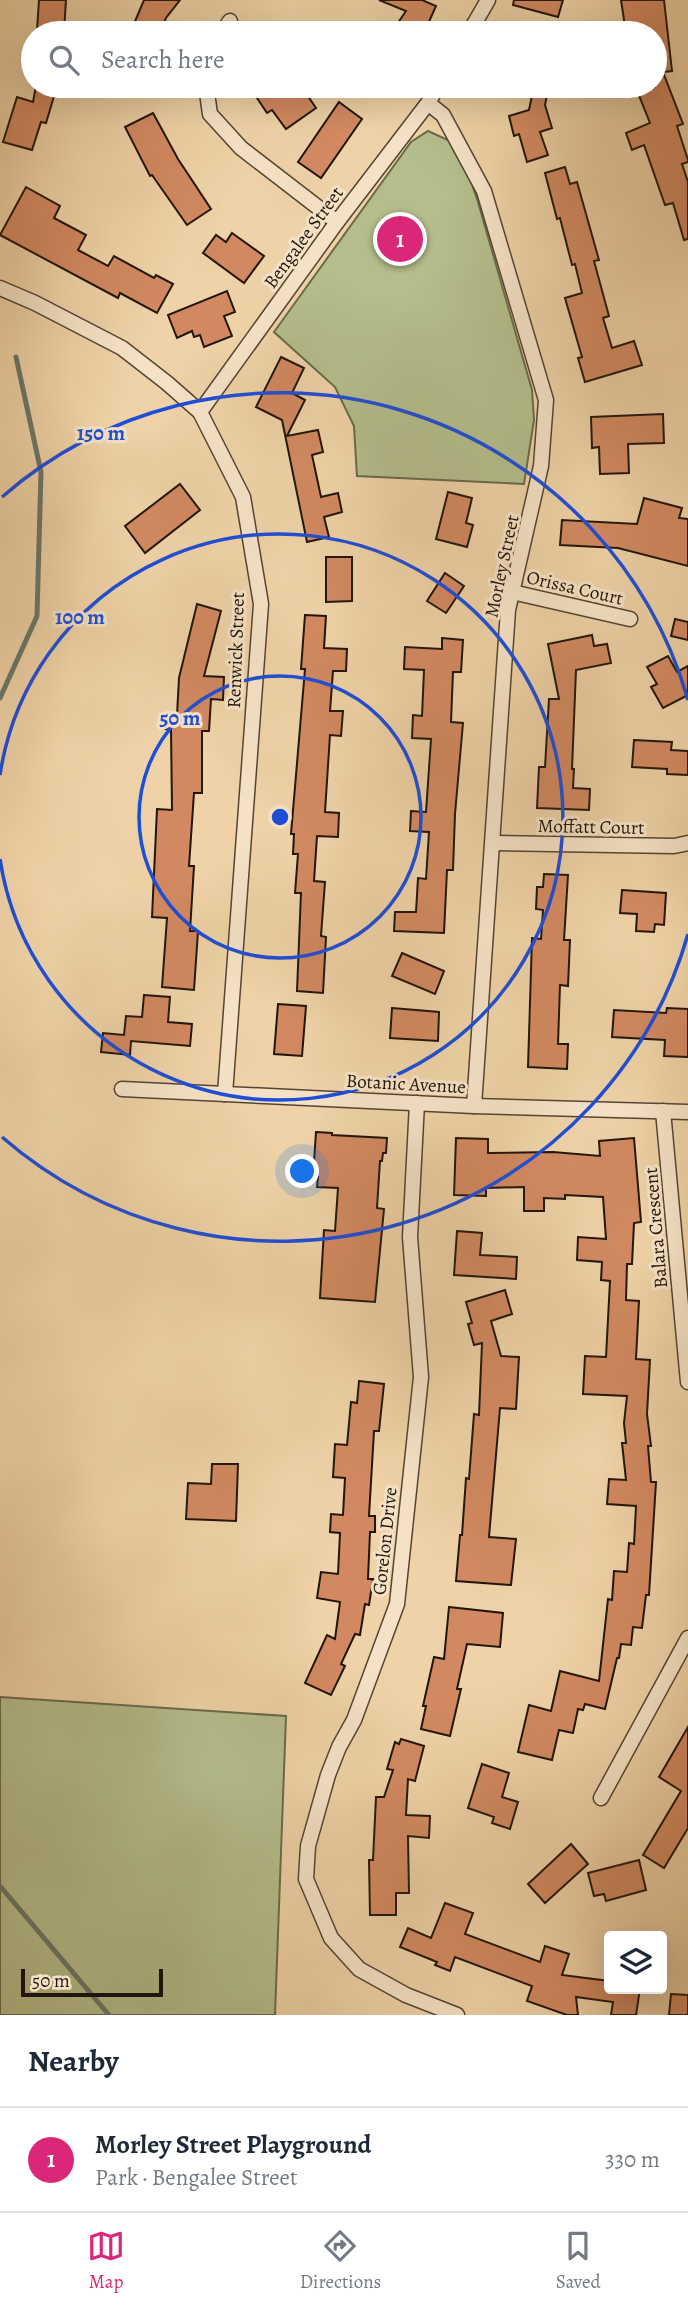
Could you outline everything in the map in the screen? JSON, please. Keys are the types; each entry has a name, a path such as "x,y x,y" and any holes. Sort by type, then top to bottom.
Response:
{"street":[{"path":"476,21 488,0"},
{"path":"208,98 210,114 241,148 337,222"},
{"name":"Bengalee Street","path":"200,412 337,222 431,98"},
{"name":"Morley Street","path":"428,103 443,115 484,191 546,400 541,466 508,610 474,1106"},
{"name":"Renwick Street","path":"0,288 122,348 200,412 243,497 261,604 225,1094"},
{"name":"Orissa Court","path":"512,593 629,619"},
{"name":"Moffatt Court","path":"494,843 674,846 688,843"},
{"name":"Botanic Avenue","path":"122,1089 474,1106 688,1112"},
{"name":"Gorelon Drive","path":"417,1103 410,1237 421,1377 397,1604 354,1720 338,1747 328,1775 308,1846 306,1879 331,1937 359,1969 405,1995 457,2015"},
{"name":"Balara Crescent","path":"663,1111 688,1382"},
{"path":"601,1798 688,1638"}],"green space":[{"path":"428,131 448,140 464,161 532,390 534,420 524,484 357,476 354,426 335,387 274,332 411,142"},
{"path":"0,1697 286,1716 275,2015 0,2015"}],"building":[{"path":"39,0 66,0 65,21 38,21"},
{"path":"144,0 180,0 165,21 135,21"},
{"path":"379,0 422,0 436,6 429,21 399,21 406,11"},
{"path":"514,0 563,0 558,17 513,5"},
{"path":"621,0 664,0 666,21 624,21"},
{"path":"667,27 672,71 667,72"},
{"path":"667,82 683,124 677,126 688,160 682,164 688,182 688,239 684,240 673,203 665,205 644,145 632,150 626,133 650,123 640,98 667,98"},
{"path":"17,97 33,102 34,98 53,98 46,123 41,122 32,150 3,142"},
{"path":"257,98 309,98 316,108 286,129 272,110 267,113"},
{"path":"532,98 546,98 545,105 552,128 540,132 548,155 527,162 519,134 514,136 509,116 529,110"},
{"path":"339,102 362,119 321,178 298,162"},
{"path":"153,113 178,159 211,209 187,225 152,175 150,176 125,127"},
{"path":"565,167 570,184 577,182 599,260 594,261 609,316 603,318 612,348 634,341 642,365 585,382 578,358 582,357 565,298 582,293 545,173"},
{"path":"26,187 60,206 54,218 86,235 78,250 108,266 114,256 154,278 156,275 173,284 157,313 120,293 118,298 0,235"},
{"path":"232,233 264,256 244,283 203,253 216,235 226,242"},
{"path":"227,291 235,312 224,316 232,336 204,347 200,335 194,337 192,331 177,338 168,315"},
{"path":"281,357 304,368 292,393 305,400 287,436 318,430 323,452 312,455 321,497 338,493 342,512 324,517 329,537 307,542 282,420 256,407"},
{"path":"663,414 664,443 628,444 629,473 600,474 599,447 592,448 591,417"},
{"path":"180,484 200,510 145,553 125,526"},
{"path":"448,492 472,498 466,523 473,525 467,547 436,539"},
{"path":"644,498 682,508 679,518 688,519 688,566 618,548 560,545 562,520 637,524"},
{"path":"326,557 352,557 352,601 326,602"},
{"path":"445,573 464,586 446,613 427,601"},
{"path":"197,604 221,611 204,676 224,677 223,700 211,699 209,731 202,731 202,793 194,793 189,866 194,866 190,931 198,931 194,990 162,987 167,918 152,917 157,809 172,810 171,730 165,729 165,715 177,715 179,678"},
{"path":"305,615 326,616 324,648 347,649 346,671 333,671 330,711 343,711 341,736 330,735 325,812 339,813 338,837 317,836 314,881 325,882 321,936 326,937 323,993 297,991 301,893 295,893 298,854 293,854 294,834 291,834 305,669 301,669"},
{"path":"675,619 688,622 688,640 671,636"},
{"path":"592,635 594,646 607,644 611,663 576,670 573,788 590,789 589,810 537,808 539,767 545,767 549,699 559,699 548,644"},
{"path":"442,638 463,640 461,672 453,672 451,722 463,723 453,870 447,870 444,933 394,931 395,912 416,912 418,878 426,879 429,832 410,831 411,811 426,812 431,739 412,738 413,715 422,716 424,670 404,669 405,647 442,649"},
{"path":"668,656 677,672 688,666 688,695 663,708 651,687 657,684 647,667"},
{"path":"634,740 672,742 671,750 688,751 688,775 667,774 667,769 632,767"},
{"path":"544,874 568,875 564,940 570,940 568,986 560,985 558,1044 568,1044 567,1069 528,1067 532,938 541,939 543,910 536,909 537,887 543,887"},
{"path":"622,890 666,893 664,925 655,924 654,932 636,931 637,914 620,913"},
{"path":"402,953 444,971 435,994 392,976"},
{"path":"144,995 170,997 168,1022 192,1024 190,1046 131,1041 130,1055 101,1052 103,1033 124,1035 126,1016 142,1017"},
{"path":"278,1004 306,1006 302,1056 274,1054"},
{"path":"392,1008 439,1012 438,1041 390,1038"},
{"path":"667,1008 688,1009 688,1057 664,1056 665,1040 612,1037 614,1010 666,1013"},
{"path":"316,1132 387,1138 386,1153 383,1153 380,1161 377,1208 384,1209 375,1302 320,1298 324,1230 335,1231 338,1188 317,1187 318,1177 313,1177"},
{"path":"456,1138 488,1139 488,1153 553,1152 600,1156 599,1141 634,1138 641,1222 634,1223 632,1264 627,1264 626,1300 639,1301 636,1359 650,1360 647,1414 651,1446 648,1446 651,1482 656,1482 649,1595 646,1595 642,1628 633,1627 631,1645 621,1644 605,1709 585,1704 583,1710 578,1709 573,1733 559,1730 552,1760 518,1752 529,1705 551,1711 560,1671 599,1681 608,1599 612,1600 614,1571 627,1572 629,1543 634,1544 636,1506 607,1504 609,1479 626,1480 622,1443 626,1443 624,1423 627,1396 583,1394 585,1356 606,1357 610,1281 601,1280 602,1262 577,1260 578,1237 606,1239 603,1197 565,1195 565,1199 544,1198 544,1211 524,1211 524,1187 486,1188 486,1196 454,1195"},
{"path":"457,1231 482,1233 480,1255 517,1257 516,1279 454,1275"},
{"path":"505,1290 512,1314 491,1321 501,1356 519,1357 516,1409 500,1408 489,1537 516,1539 511,1585 456,1581 474,1414 479,1415 482,1343 474,1345 466,1302"},
{"path":"359,1381 384,1384 379,1431 374,1431 369,1516 375,1516 375,1532 370,1532 368,1579 373,1579 369,1605 365,1604 360,1635 355,1634 341,1664 345,1666 331,1695 305,1683 327,1635 335,1639 340,1602 317,1598 321,1572 338,1574 340,1533 330,1532 331,1514 343,1515 345,1478 333,1477 335,1444 347,1445 351,1402 357,1403"},
{"path":"212,1464 238,1464 236,1521 186,1519 188,1483 211,1484"},
{"path":"449,1607 503,1613 500,1647 467,1644 457,1689 461,1689 450,1736 421,1729 426,1706 423,1706 434,1657 444,1659"},
{"path":"688,1727 688,1828 664,1868 643,1855 681,1791 659,1777"},
{"path":"401,1739 424,1746 415,1781 408,1779 406,1815 430,1816 429,1838 408,1836 409,1893 396,1893 396,1915 370,1915 369,1860 373,1860 376,1797 384,1797 393,1770 387,1769 395,1742 399,1744"},
{"path":"482,1764 509,1773 502,1797 518,1802 510,1829 492,1823 494,1817 468,1808"},
{"path":"571,1844 588,1864 545,1903 528,1884"},
{"path":"639,1860 646,1890 606,1901 604,1894 594,1896 588,1873"},
{"path":"445,1903 473,1913 465,1934 540,1962 545,1946 569,1954 562,1975 604,1980 604,1994 639,1994 636,2015 611,2015 613,2002 576,1997 578,2015 567,2015 527,2001 532,1986 455,1957 450,1971 435,1965 437,1962 400,1947 408,1928 431,1938"},
{"path":"671,1994 688,1995 688,2015 669,2015"}],"waterway":[{"path":"0,698 37,616 41,472 16,357"},
{"path":"0,1886 109,2015"}],"place":[{"name":"Morley Street Playground","path":"400,239"}]}
